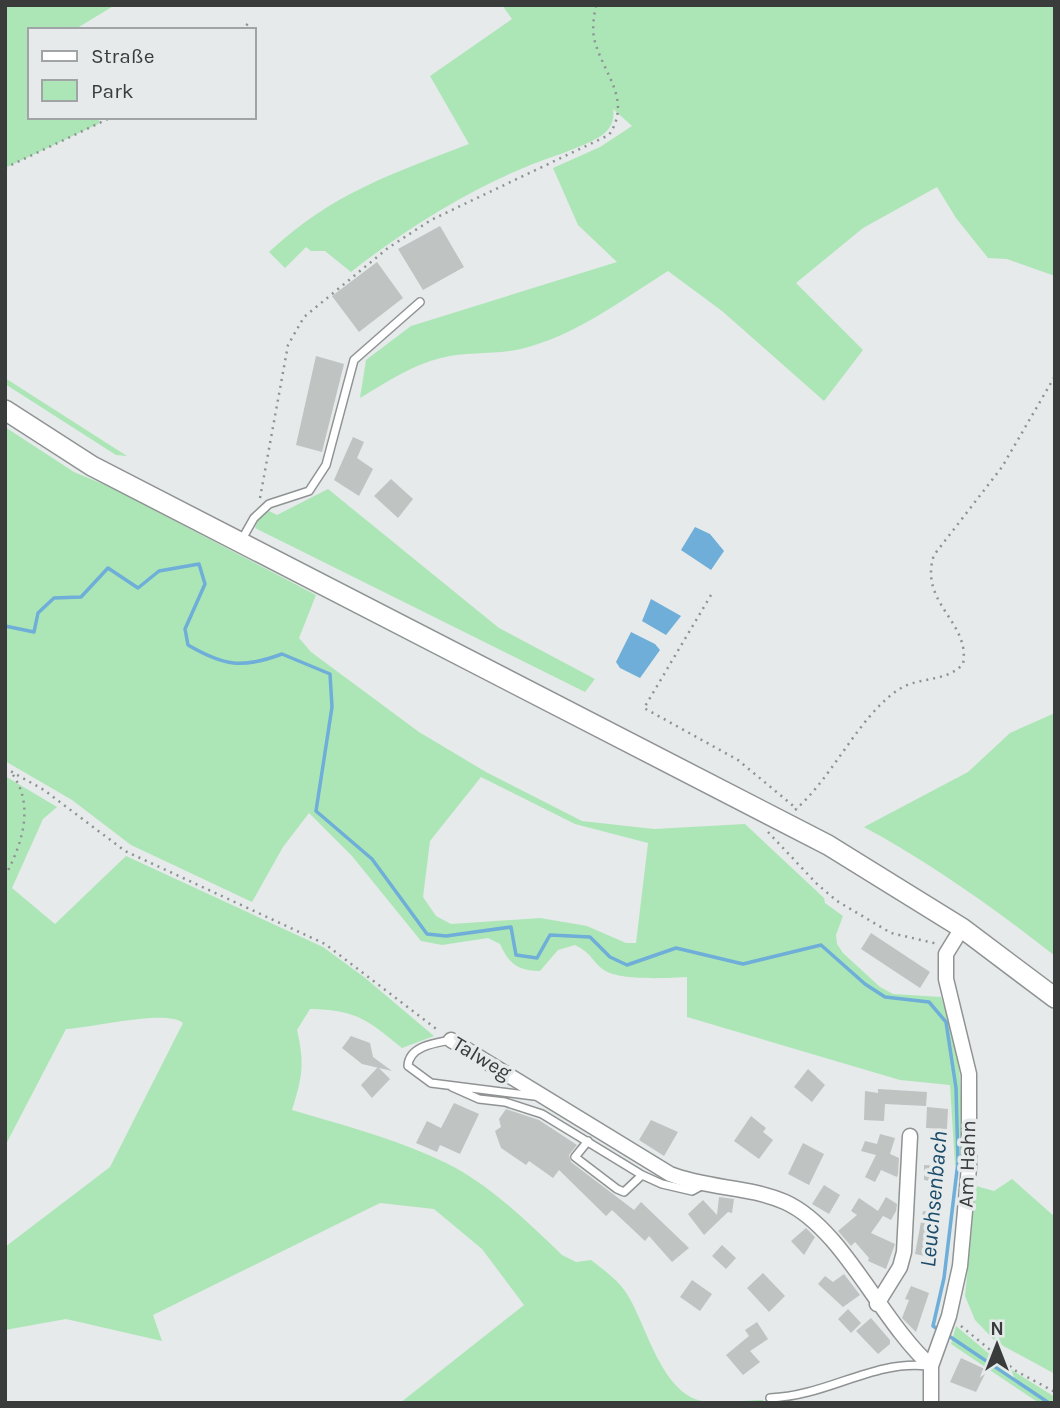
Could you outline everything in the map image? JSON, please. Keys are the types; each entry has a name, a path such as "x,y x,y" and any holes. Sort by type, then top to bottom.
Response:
{"main road":[{"path":"5,410 92,466 789,814 962,928 1055,998"}],"street":[{"path":"948,947 962,928"},
{"name":"Am Hahn","path":"931,1403 931,1366 946,1326 960,1266 969,1167 968,1074 946,979 948,947"},
{"name":"Talweg","path":"451,1040 670,1174 703,1185 760,1193 794,1207 829,1237 899,1335 931,1366"},
{"path":"877,1304 900,1267 904,1252 910,1136"}],"lane":[{"path":"240,542 254,518 269,505 309,491 327,465 354,360 420,302"},
{"path":"451,1040 420,1048 408,1061 408,1066 417,1076 479,1099 505,1102 542,1114 642,1175 685,1191 692,1191 703,1185"},
{"path":"452,1087 547,1097"},
{"path":"588,1141 575,1157 617,1189 624,1192 629,1190 642,1175"},
{"path":"770,1398 815,1392 888,1367 931,1366"}],"path":[{"path":"254,518 259,511 288,345 304,317 388,248 431,220 609,135 618,122 618,102 594,40 592,23 596,5"},
{"path":"243,28 250,22"},
{"path":"5,168 108,119"},
{"path":"948,947 891,933 837,901 767,832 825,779 874,714 897,690 910,683 946,676 963,664 964,646 932,590 929,569 933,555 1002,467 1055,376"},
{"path":"711,595 644,708 737,760 789,814"},
{"path":"5,876 19,842 25,812 20,785 7,769"},
{"name":"Talweg","path":"7,769 44,790 125,852 325,944 451,1040"},
{"path":"946,1326 1016,1371 1055,1392"}],"green space":[{"path":"5,5 115,5 77,28 28,28 28,119 98,119 100,123 5,168"},
{"path":"502,5 1055,5 1055,276 1007,259 988,258 956,218 937,187 863,228 796,283 863,350 824,401 722,311 668,271 598,316 541,343 521,349 461,354 430,361 399,375 360,398 366,360 411,326 617,262 578,225 553,168 600,147 632,126 613,109 612,124 601,136 477,190 411,229 351,272 325,251 311,251 306,247 285,268 269,252 316,214 364,187 469,144 430,76 512,19"},
{"path":"5,378 127,456 116,455 5,384"},
{"path":"5,427 74,472 110,487 316,595 299,638 311,652 419,732 486,772 582,821 654,829 745,824 824,898 825,903 843,916 836,935 837,944 843,953 880,987 893,994 941,997 958,1047 965,1166 955,1165 950,1085 900,1080 687,1017 687,977 644,978 611,974 575,945 558,950 540,971 526,970 515,965 500,944 488,938 442,945 421,941 352,856 309,813 283,847 252,902 131,845 72,800 5,761","holes":["481,777 575,824 648,843 636,943 626,943 587,926 540,918 451,924 436,916 423,897 430,841"]},
{"path":"328,489 499,628 595,679 585,692 255,528 259,518 269,511 277,515"},
{"path":"1055,713 1055,956 962,887 864,827 968,772 1010,733"},
{"path":"5,776 57,807 43,819 12,888 55,924 126,856 323,947 364,977 434,1036 402,1048 360,1018 339,1011 310,1009 297,1030 301,1071 292,1110 395,1142 435,1158 469,1176 511,1207 562,1255 576,1262 591,1260 615,1280 627,1294 664,1369 685,1393 704,1401 763,1400 763,1403 400,1403 524,1305 482,1249 434,1209 380,1203 153,1315 162,1341 66,1319 5,1330 5,1247 110,1167 183,1023 174,1019 145,1018 66,1029 5,1146"},
{"path":"1012,1179 1055,1217 1055,1374 996,1342 975,1320 965,1296 976,1186 994,1191"},
{"path":"956,1326 999,1362 1055,1397 1055,1403 1039,1403 951,1344"}],"water":[{"path":"695,527 710,534 724,551 711,570 681,550"},
{"path":"651,599 681,616 666,635 642,621"},
{"path":"631,632 655,644 660,650 640,678 620,668 616,662"}],"building":[{"path":"440,226 464,267 423,290 398,249"},
{"path":"377,262 403,298 359,332 332,296"},
{"path":"316,356 344,364 322,452 296,445"},
{"path":"353,437 364,442 357,458 373,469 359,496 334,480"},
{"path":"391,479 413,499 398,518 374,496"},
{"path":"871,933 930,972 920,988 861,949"},
{"path":"351,1036 370,1043 373,1057 392,1071 362,1064 342,1048"},
{"path":"378,1067 390,1079 372,1098 361,1085"},
{"path":"808,1069 825,1085 812,1102 794,1087"},
{"path":"878,1089 927,1092 926,1106 885,1104 884,1121 864,1120 865,1091 878,1093"},
{"path":"454,1103 479,1114 460,1154 440,1145 437,1152 416,1143 427,1121 441,1128"},
{"path":"927,1107 948,1109 947,1129 926,1128"},
{"path":"506,1109 539,1120 577,1145 569,1155 571,1162 634,1210 641,1202 689,1248 672,1262 649,1236 645,1241 612,1210 606,1216 559,1170 553,1178 529,1161 526,1165 501,1148 495,1131 501,1127 499,1119"},
{"path":"751,1116 766,1128 763,1132 773,1140 759,1159 734,1141"},
{"path":"651,1120 678,1132 664,1156 639,1140"},
{"path":"880,1134 895,1138 890,1154 899,1158 898,1174 897,1177 881,1170 875,1182 865,1177 876,1155 861,1151 865,1141 877,1144"},
{"path":"803,1143 824,1154 809,1185 788,1174"},
{"path":"924,1165 942,1166 941,1183 924,1180"},
{"path":"824,1185 840,1195 829,1214 812,1204"},
{"path":"719,1197 734,1199 732,1213 728,1212 704,1235 688,1214 703,1200 717,1215"},
{"path":"886,1197 897,1204 896,1211 891,1220 883,1216 871,1233 895,1244 886,1269 868,1261 869,1258 855,1242 851,1246 838,1231 857,1215 851,1211 859,1198 878,1211"},
{"path":"923,1211 939,1213 934,1258 915,1254"},
{"path":"806,1228 815,1237 804,1255 791,1241"},
{"path":"722,1245 736,1258 726,1269 712,1256"},
{"path":"763,1273 785,1296 769,1312 747,1288"},
{"path":"844,1274 860,1295 843,1307 818,1284 825,1276 833,1282"},
{"path":"692,1280 712,1294 700,1311 680,1297"},
{"path":"911,1286 929,1293 916,1332 902,1318 909,1300 905,1299"},
{"path":"848,1309 861,1323 851,1333 838,1319"},
{"path":"871,1318 890,1340 890,1344 878,1354 856,1331"},
{"path":"757,1322 768,1339 750,1351 760,1362 743,1375 726,1355 749,1336 745,1330"},
{"path":"961,1358 987,1370 976,1392 950,1382"}],"waterway":[{"name":"Leuchsenbach","path":"5,626 34,632 38,613 54,598 81,597 108,568 138,588 159,571 199,564 205,584 185,629 188,645 212,657 233,663 256,662 282,654 330,674 332,707 316,811 372,859 427,934 446,936 511,927 516,955 537,958 550,935 590,937 610,957 627,965 676,948 743,964 821,945 865,984 885,997 929,1002 946,1022 956,1088 958,1162 944,1278 933,1326 939,1330"},
{"name":"Leuchsenbach","path":"946,1334 1049,1403"}]}
